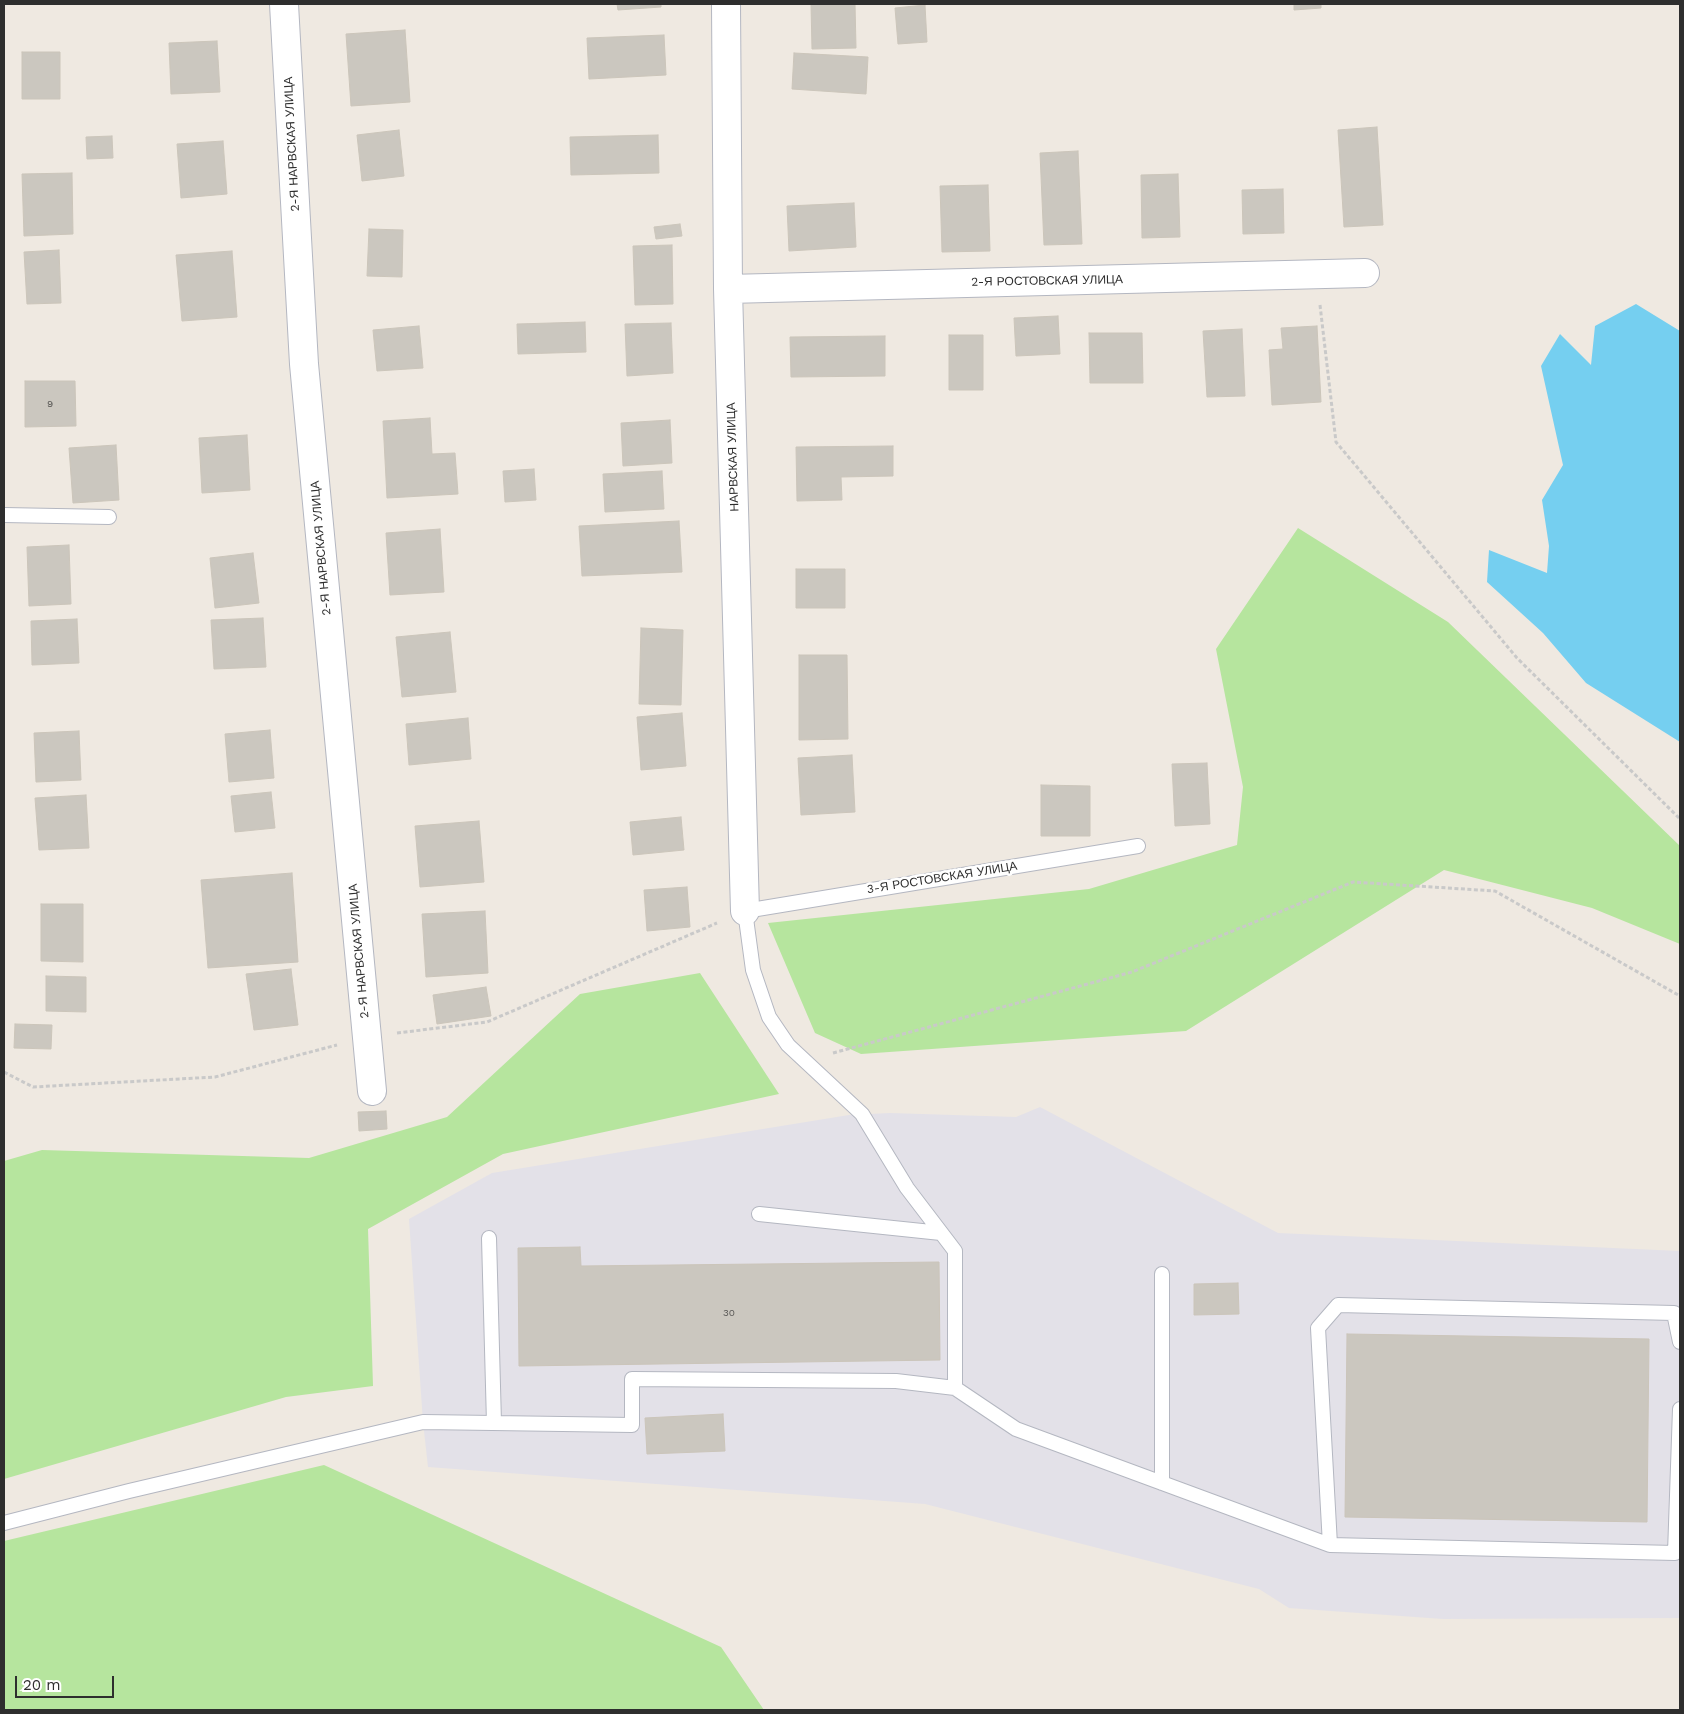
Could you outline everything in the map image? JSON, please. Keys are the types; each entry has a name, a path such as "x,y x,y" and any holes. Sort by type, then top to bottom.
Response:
{"street":[{"name":"2-Я НАРВСКАЯ УЛИЦА","path":"284,4 304,364 372,1091"},
{"name":"НАРВСКАЯ УЛИЦА","path":"726,4 728,289 745,911"},
{"name":"2-Я РОСТОВСКАЯ УЛИЦА","path":"728,289 1365,273"}],"lane":[{"path":"4,515 109,517"},
{"name":"3-Я РОСТОВСКАЯ УЛИЦА","path":"745,911 1138,846"},
{"path":"745,911 754,970 769,1017 788,1045 862,1114 907,1188 955,1252 955,1388"},
{"path":"759,1214 941,1233"},
{"path":"489,1238 494,1423"},
{"path":"1162,1274 1162,1483"},
{"path":"1330,1545 1318,1328 1338,1305 1674,1313 1680,1342"},
{"path":"4,1523 423,1422 632,1425 632,1379 896,1381 955,1388 1016,1429 1330,1545 1675,1553 1680,1408"}],"path":[{"path":"1303,274 1320,298 1336,442 1516,658 1680,819"},
{"path":"826,1049 834,1053 1132,972 1353,882 1495,891 1680,996"}],"shaded area":[{"path":"1040,1107 1278,1233 1680,1251 1680,1618 1443,1619 1289,1608 1259,1589 925,1504 428,1467 423,1422 409,1219 492,1173 849,1115 890,1113 1016,1117"}],"green space":[{"path":"1298,528 1448,622 1680,846 1680,944 1592,908 1444,870 1186,1031 861,1054 815,1033 768,923 1089,889 1237,845 1243,787 1216,649"},
{"path":"700,973 779,1094 503,1154 368,1229 373,1386 286,1397 4,1479 4,1161 42,1150 309,1158 447,1117 580,994"},
{"path":"324,1465 721,1647 764,1710 4,1710 4,1541"}],"water":[{"path":"1636,304 1680,331 1680,742 1586,683 1543,633 1487,582 1489,550 1547,573 1549,546 1542,500 1563,465 1541,366 1560,334 1591,365 1595,326"}],"building":[{"path":"617,4 661,4 661,7 618,10"},
{"path":"811,4 855,4 856,48 812,49"},
{"path":"1294,4 1321,4 1321,8 1294,10"},
{"path":"925,5 927,42 898,44 895,8"},
{"path":"405,30 410,102 351,106 346,34"},
{"path":"664,35 666,75 589,79 587,38"},
{"path":"217,41 220,92 171,94 169,43"},
{"path":"22,52 60,52 60,99 22,99"},
{"path":"794,53 868,57 866,94 792,89"},
{"path":"1377,127 1383,225 1344,227 1338,130"},
{"path":"399,130 404,176 362,181 357,135"},
{"path":"658,135 659,173 571,175 570,137"},
{"path":"112,136 113,158 87,159 86,137"},
{"path":"223,141 227,194 181,198 177,144"},
{"path":"1078,151 1082,244 1044,245 1040,153"},
{"path":"72,173 73,234 24,236 22,174"},
{"path":"1178,174 1180,237 1142,238 1141,175"},
{"path":"988,185 990,251 942,252 940,186"},
{"path":"1283,189 1284,233 1243,234 1242,190"},
{"path":"854,203 856,247 789,251 787,206"},
{"path":"680,224 682,236 656,239 654,227"},
{"path":"369,229 403,230 402,277 367,276"},
{"path":"672,245 673,304 635,305 633,246"},
{"path":"59,250 61,303 27,304 24,252"},
{"path":"232,251 237,317 182,321 176,255"},
{"path":"1058,316 1060,354 1016,356 1014,318"},
{"path":"585,322 586,352 518,354 517,324"},
{"path":"671,323 673,373 627,376 625,324"},
{"path":"419,326 423,368 377,371 373,330"},
{"path":"1317,326 1321,402 1272,405 1269,350 1283,349 1281,328"},
{"path":"1242,329 1245,396 1207,397 1203,331"},
{"path":"1089,333 1142,333 1143,383 1090,383"},
{"path":"949,335 983,335 983,390 949,390"},
{"path":"885,336 885,376 791,377 790,337"},
{"path":"25,381 75,381 76,426 25,427"},
{"path":"430,418 432,454 455,453 458,494 387,498 383,421"},
{"path":"670,420 672,463 623,466 621,423"},
{"path":"247,435 250,490 202,493 199,438"},
{"path":"116,445 119,500 73,503 69,448"},
{"path":"893,446 893,476 841,477 842,500 797,501 796,447"},
{"path":"534,469 536,500 505,502 503,471"},
{"path":"662,471 664,509 605,512 603,474"},
{"path":"679,521 682,572 582,576 579,526"},
{"path":"440,529 444,592 390,595 386,533"},
{"path":"69,545 71,604 29,606 27,547"},
{"path":"253,553 259,603 215,608 210,558"},
{"path":"796,569 845,569 845,608 796,608"},
{"path":"263,618 266,667 214,669 211,620"},
{"path":"77,619 79,663 32,665 31,621"},
{"path":"641,628 683,630 681,705 639,704"},
{"path":"450,632 456,692 402,697 396,637"},
{"path":"799,655 847,655 848,739 799,740"},
{"path":"682,713 686,766 641,770 637,717"},
{"path":"468,718 471,759 409,765 406,724"},
{"path":"270,730 274,778 229,782 225,734"},
{"path":"79,731 81,780 36,782 34,733"},
{"path":"852,755 855,812 801,815 798,758"},
{"path":"1207,763 1210,824 1175,826 1172,764"},
{"path":"1041,785 1090,786 1090,836 1041,836"},
{"path":"271,792 275,828 235,832 231,796"},
{"path":"86,795 89,848 39,850 35,798"},
{"path":"681,817 684,850 633,855 630,822"},
{"path":"479,821 484,882 420,887 415,826"},
{"path":"292,873 298,962 208,968 201,880"},
{"path":"687,887 690,927 647,931 644,890"},
{"path":"41,904 83,904 83,962 41,961"},
{"path":"485,911 488,973 426,977 422,914"},
{"path":"291,969 298,1025 254,1030 246,974"},
{"path":"46,976 86,977 86,1012 46,1011"},
{"path":"486,987 491,1016 437,1024 433,995"},
{"path":"15,1024 52,1025 51,1049 14,1048"},
{"path":"386,1111 387,1129 359,1131 358,1112"},
{"path":"580,1247 581,1266 939,1262 940,1360 519,1366 518,1248"},
{"path":"1238,1283 1239,1314 1194,1315 1194,1284"},
{"path":"1347,1334 1649,1339 1647,1522 1345,1517"},
{"path":"723,1414 725,1451 647,1454 645,1418"}]}
